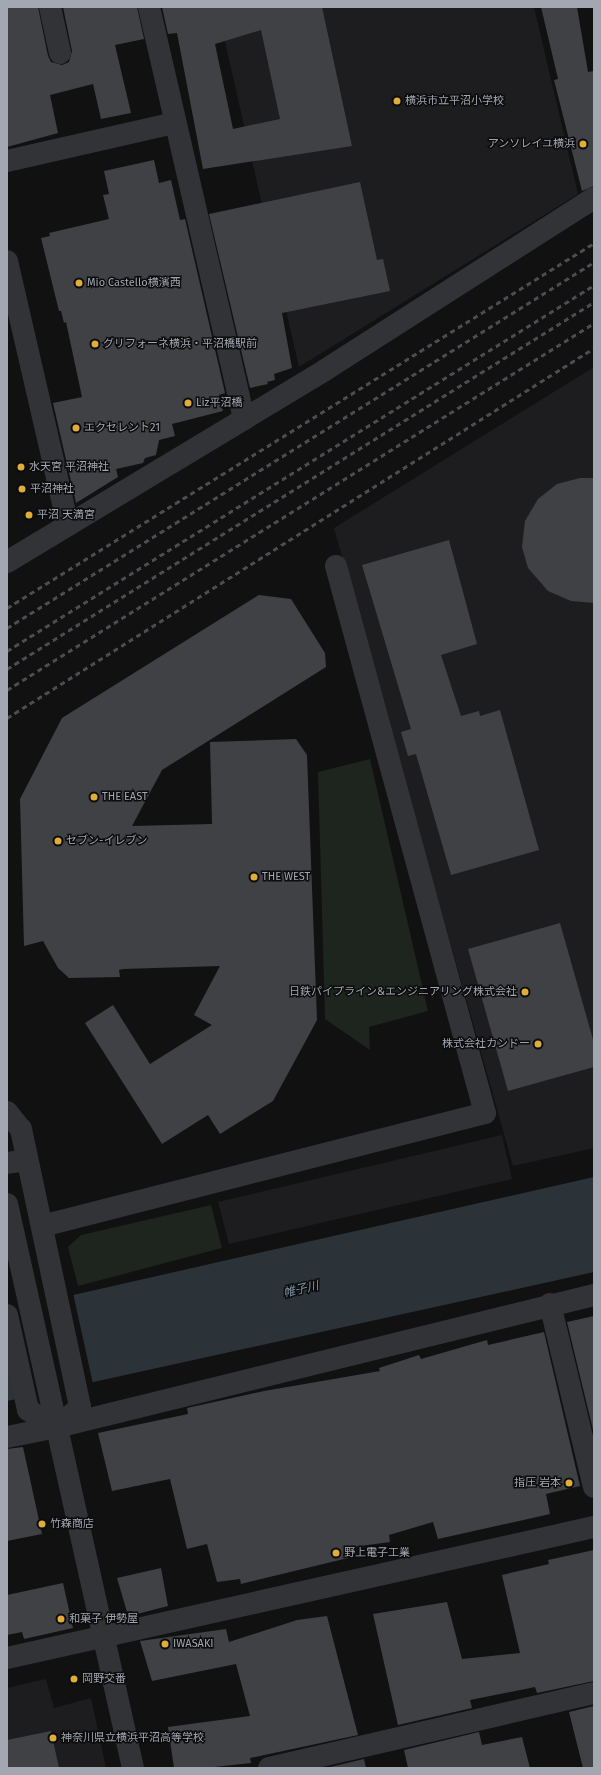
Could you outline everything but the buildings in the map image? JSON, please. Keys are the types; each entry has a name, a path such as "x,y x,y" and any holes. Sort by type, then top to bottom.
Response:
{"street":[{"path":"50,7 60,53"},
{"path":"149,7 174,123 244,419"},
{"path":"7,161 174,123"},
{"path":"7,562 244,419 594,198"},
{"path":"7,261 68,525"},
{"path":"42,1226 485,1113 336,566"},
{"path":"7,1112 21,1129 17,1162 42,1226 80,1407 57,1427"},
{"path":"7,1204 134,1768"},
{"path":"7,1437 57,1427 550,1304 594,1295"},
{"path":"550,1304 594,1488"},
{"path":"7,1315 28,1410 57,1427"},
{"path":"7,1658 103,1635 594,1527"},
{"path":"269,1768 594,1693"}],"shaded area":[{"name":"横浜市立平沼小学校","path":"217,7 534,7 578,194 299,367"},
{"path":"594,367 594,1148 513,1166 334,528"},
{"path":"370,759 428,1011 369,1027 370,1050 325,1019 318,772"},
{"path":"502,1135 512,1179 229,1244 218,1202"},
{"path":"211,1205 222,1248 78,1286 68,1247 81,1235"},
{"name":"神奈川県立横浜平沼高等学校","path":"46,1679 54,1708 91,1698 106,1768 7,1768 7,1688"}],"water":[{"name":"帷子川","path":"594,1177 594,1272 7,1401 7,1310"}],"pier":[{"path":"73,1293 93,1384 69,1390 49,1299"},
{"path":"47,1299 67,1390 34,1397 14,1307"}],"railway":[{"path":"7,608 594,243"},
{"path":"7,628 594,262"},
{"path":"7,651 594,285"},
{"path":"7,669 594,302"},
{"path":"7,690 594,323"},
{"path":"7,718 594,348"}],"place":[{"name":"横浜市立平沼小学校","path":"397,101"},
{"name":"アンソレイユ横浜","path":"583,144"},
{"name":"Mio Castello横濱西","path":"79,283"},
{"name":"グリフォーネ横浜・平沼橋駅前","path":"95,344"},
{"name":"Liz平沼橋","path":"188,403"},
{"name":"エクセレント21","path":"76,428"},
{"name":"水天宮 平沼神社","path":"21,467"},
{"name":"平沼神社","path":"22,489"},
{"name":"平沼 天満宮","path":"29,515"},
{"name":"THE EAST","path":"94,797"},
{"name":"セブン-イレブン","path":"58,841"},
{"name":"THE WEST","path":"254,877"},
{"name":"日鉄パイプライン&エンジニアリング株式会社","path":"525,992"},
{"name":"株式会社カンドー","path":"538,1044"},
{"name":"指圧 岩本","path":"569,1483"},
{"name":"竹森商店","path":"42,1524"},
{"name":"野上電子工業","path":"336,1553"},
{"name":"和菓子 伊勢屋","path":"61,1619"},
{"name":"IWASAKI","path":"165,1644"},
{"name":"岡野交番","path":"74,1679"},
{"name":"神奈川県立横浜平沼高等学校","path":"53,1738"}]}
